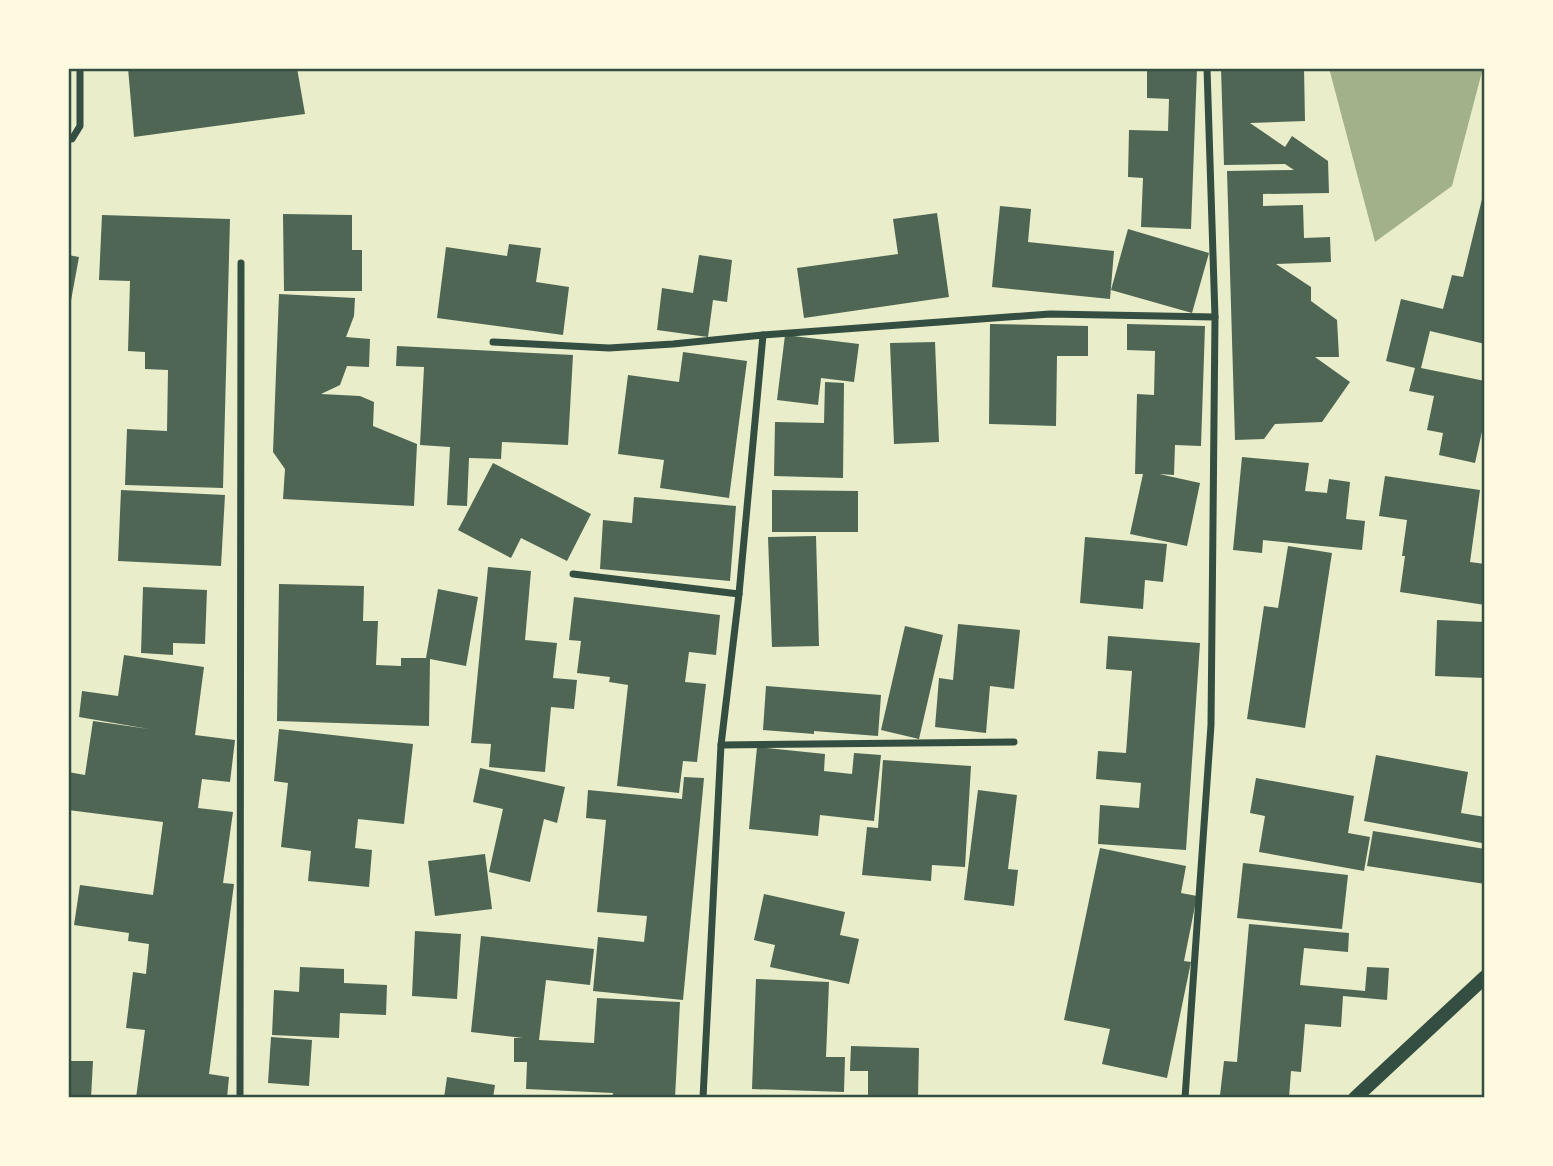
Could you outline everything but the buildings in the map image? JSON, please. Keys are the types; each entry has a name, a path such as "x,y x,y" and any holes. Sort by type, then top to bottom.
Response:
{"main road":[{"path":"1355,1098 1485,977"}],"street":[{"path":"68,139 72,138 80,126 80,68"},
{"path":"1185,1098 1210,725 1215,317 1207,68"},
{"path":"240,1098 241,263"},
{"path":"493,342 609,348 1050,314 1215,317"},
{"path":"703,1098 721,744 739,594 763,335"},
{"path":"573,574 739,594"},
{"path":"721,744 1014,742"}],"shaded area":[{"path":"1329,68 1483,68 1452,186 1375,242"}]}
